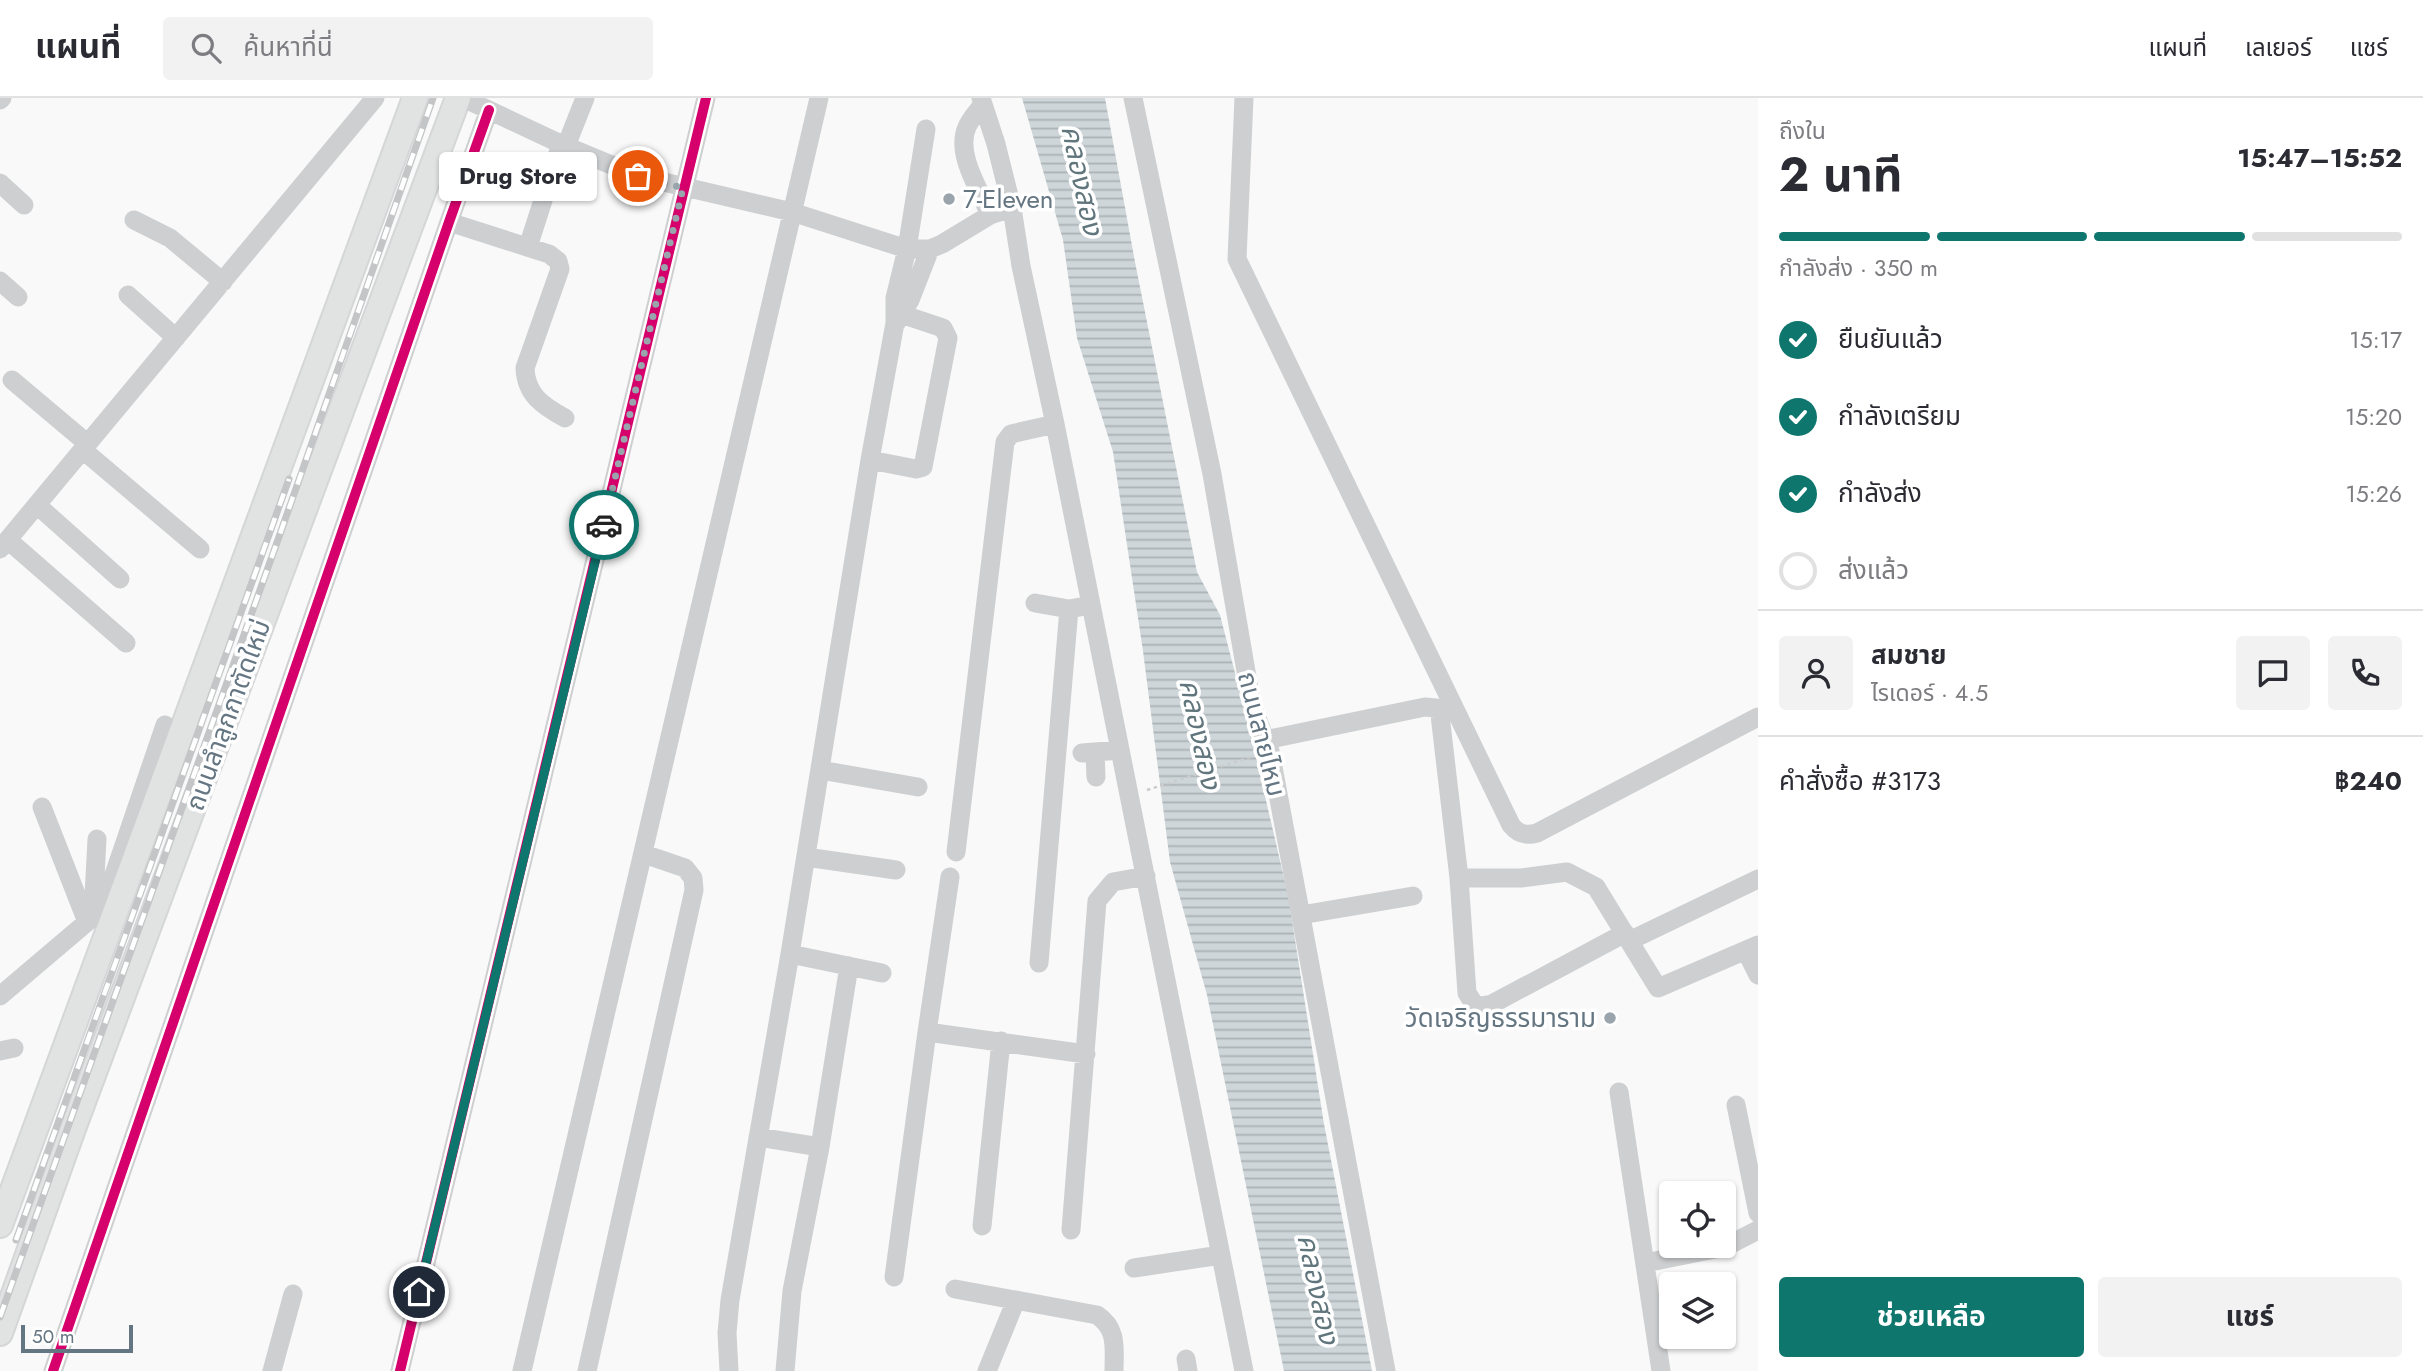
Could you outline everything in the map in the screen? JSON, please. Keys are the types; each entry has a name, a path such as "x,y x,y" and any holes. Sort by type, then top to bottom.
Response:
{"main road":[{"name":"ถนนลำลูกกาตัดใหม่","path":"0,1225 415,98"},
{"name":"ถนนลำลูกกาตัดใหม่","path":"0,1333 74,1126 458,98"},
{"path":"39,1116 74,1126"}],"street":[{"path":"126,643 4,545 375,98"},
{"path":"463,98 638,176 792,212 907,249 930,249 990,215 1012,208"},
{"path":"528,247 564,145 585,98"},
{"path":"400,1371 706,98"},
{"path":"522,1371 819,98"},
{"name":"ถนนสายไหม","path":"1133,98 1212,474 1251,706 1263,747 1270,751 1386,1371"},
{"path":"1244,98 1237,259 1511,825 1517,832 1529,835 1537,833 1758,717"},
{"path":"982,101 1012,208 1021,266 1244,1371"},
{"path":"982,101 967,127 965,157 990,215"},
{"path":"53,1371 489,110"},
{"path":"729,1371 727,1333 730,1300 790,954 870,460 897,317 895,298 907,249 926,129"},
{"path":"0,183 24,205"},
{"path":"134,220 170,239 223,282"},
{"path":"449,222 549,254 558,261 560,269 525,368 525,380 533,396 565,418"},
{"path":"897,317 910,300 930,249"},
{"path":"0,281 18,296"},
{"path":"128,295 176,338"},
{"path":"870,460 916,469 923,467 926,462 948,338 943,328 897,317"},
{"path":"12,380 200,549"},
{"path":"956,852 1005,442 1012,434 1055,424"},
{"path":"37,505 120,579"},
{"path":"1035,603 1069,608 1091,605"},
{"path":"1039,963 1069,608"},
{"path":"1263,747 1425,707 1436,708 1440,715 1459,878 1467,993 1476,1007 1492,1004 1627,937 1758,879"},
{"path":"0,996 90,920 105,901 164,725"},
{"path":"1096,777 1088,752 1120,750"},
{"path":"820,770 918,787"},
{"path":"41,807 90,920"},
{"path":"90,920 97,839"},
{"path":"587,1371 694,890 693,878 685,868 644,854"},
{"path":"806,857 896,870"},
{"path":"1459,878 1521,878 1567,872 1595,887 1658,988 1752,948 1758,975"},
{"path":"1071,1230 1097,901 1113,882 1146,876"},
{"path":"894,1277 950,877"},
{"path":"1301,915 1413,896"},
{"path":"790,954 882,973"},
{"path":"785,1371 792,1291 820,1147 849,966"},
{"path":"927,1032 1086,1054"},
{"path":"982,1226 1001,1041"},
{"path":"1619,1092 1661,1371"},
{"path":"1736,1105 1758,1213"},
{"path":"758,1138 820,1147"},
{"path":"1645,1263 1725,1247 1758,1230"},
{"path":"1134,1268 1221,1255"},
{"path":"955,1289 1097,1315 1106,1321 1112,1330 1114,1371"},
{"path":"272,1371 293,1294"},
{"path":"987,1371 1016,1300"}],"path":[{"path":"1144,790 1263,747"}],"water":[{"name":"คลองสอง","path":"1022,98 1105,98 1197,572 1220,615 1288,895 1324,1124 1372,1371 1284,1371 1207,995 1170,862 1143,651 1113,452 1077,338 1063,240"}],"railway":[{"path":"0,1317 433,98"},
{"path":"16,1240 289,479"}],"cycle path":[{"path":"400,1371 706,98"},
{"path":"53,1371 489,110"}],"way so far":[{"path":"604,525 683,188 638,176"}],"place":[{"name":"Drug Store","path":"638,176"},
{"name":"7-Eleven","path":"949,199"},
{"name":"วัดเจริญธรรมาราม","path":"1610,1018"}],"route":[{"path":"419,1292 604,525"}]}
